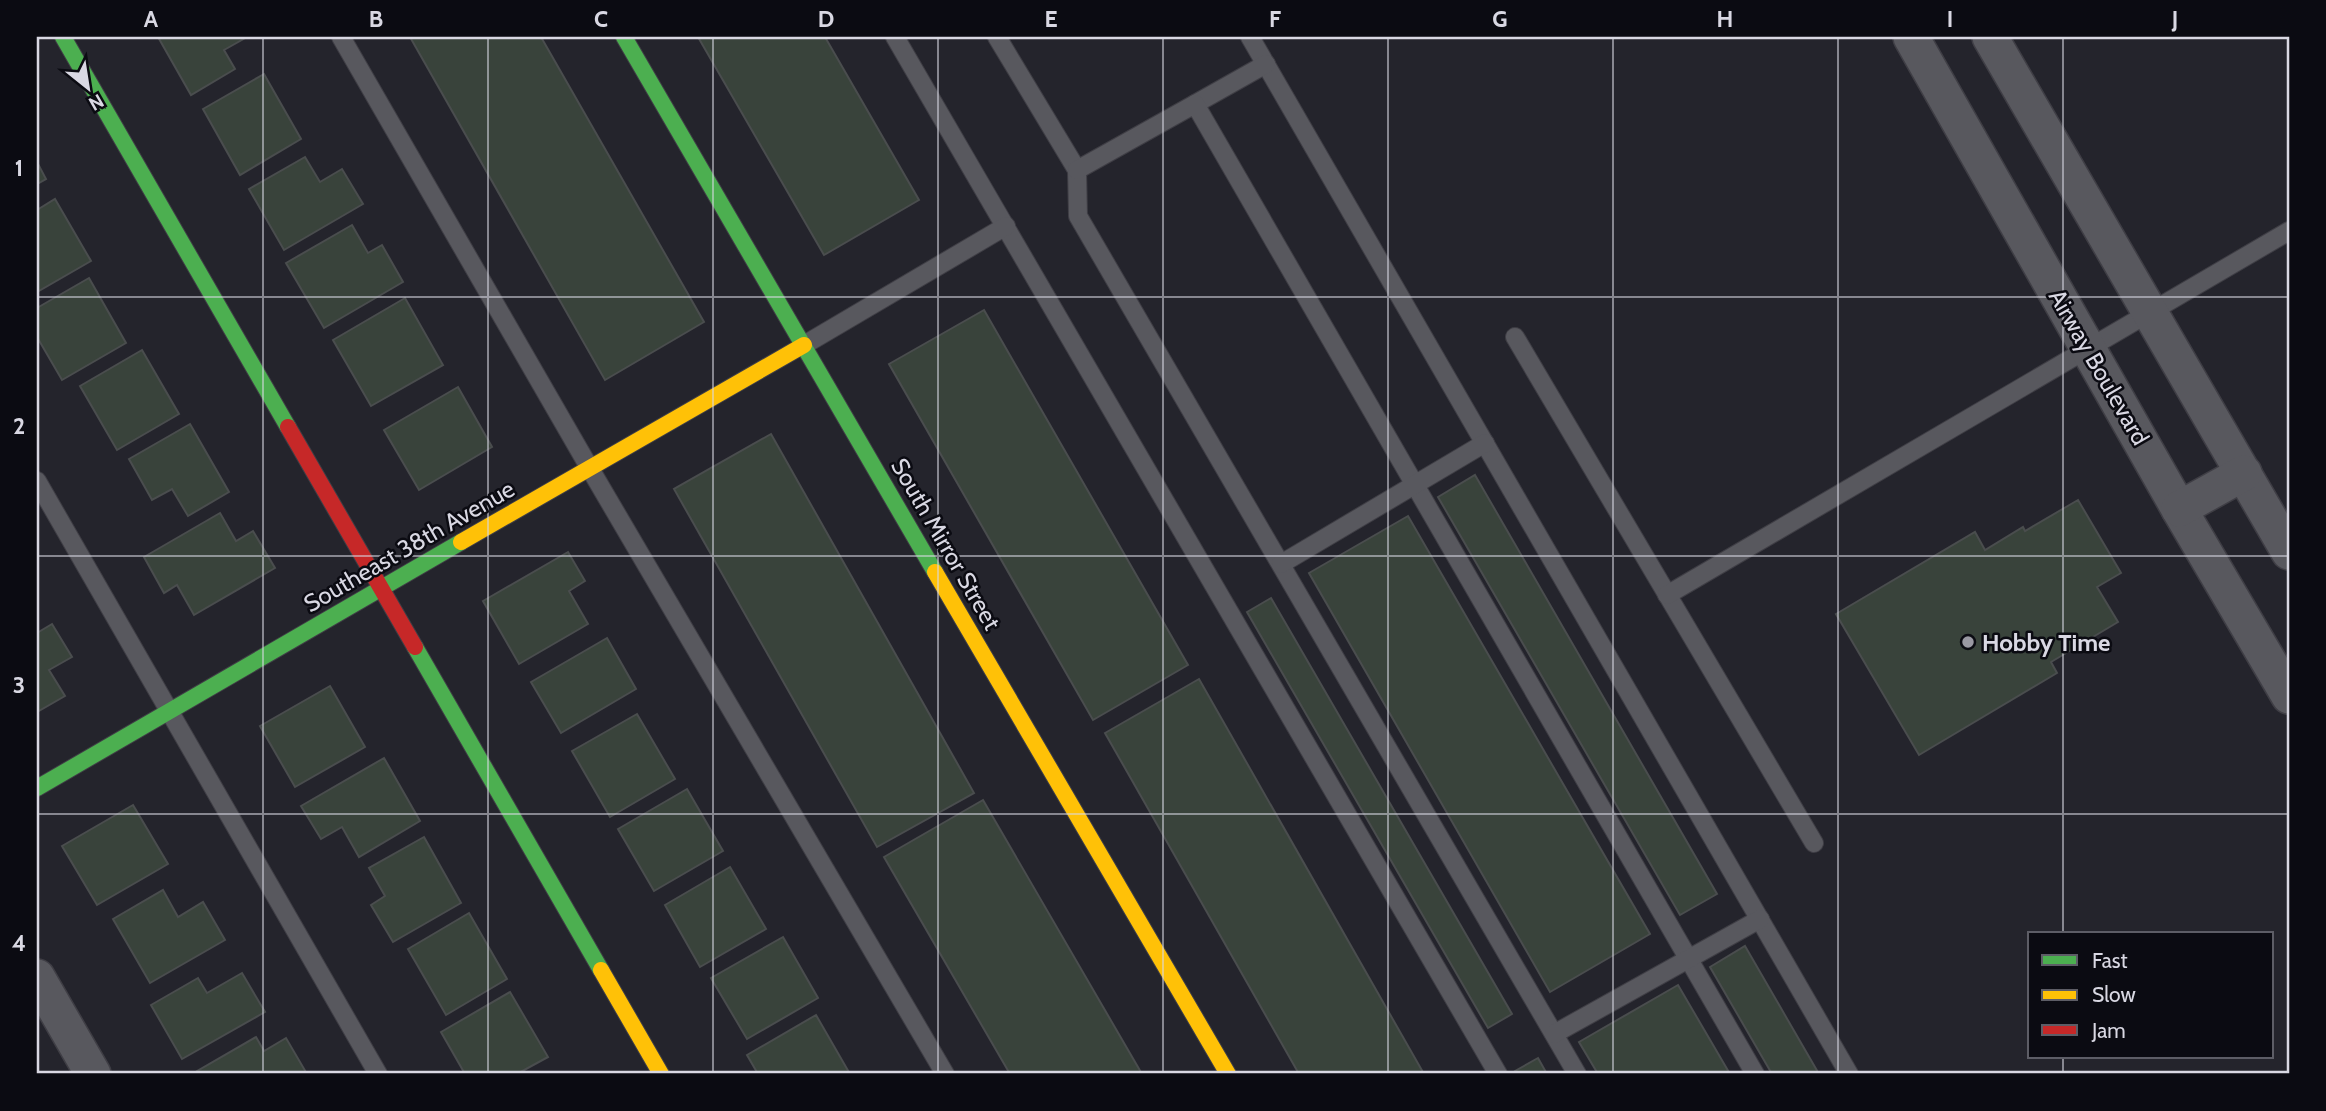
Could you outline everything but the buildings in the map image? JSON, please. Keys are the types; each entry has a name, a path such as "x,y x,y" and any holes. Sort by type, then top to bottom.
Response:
{"street":[{"path":"63,37 661,1074"},
{"name":"South Mirror Street","path":"624,37 1228,1074"},
{"name":"Airway Boulevard","path":"1911,37 2179,509 2289,696"},
{"path":"1990,37 2289,552"},
{"name":"Southeast 38th Avenue","path":"37,788 804,345"},
{"path":"2179,509 2244,473"},
{"path":"37,977 93,1074"}],"lane":[{"path":"341,37 589,467 946,1074"},
{"path":"895,37 1498,1074"},
{"path":"997,37 1077,170 1079,216 1577,1074"},
{"path":"1250,37 1849,1074"},
{"path":"1077,170 1266,64"},
{"path":"1195,104 1755,1074"},
{"path":"804,345 1006,226"},
{"path":"1667,595 2289,230"},
{"path":"1515,337 1814,843"},
{"path":"1281,564 1485,443"},
{"path":"37,481 378,1074"},
{"path":"1554,1034 1760,919"}],"traffic: fast":[{"path":"63,37 288,427"},
{"path":"624,37 935,572"},
{"path":"37,788 461,542"},
{"path":"415,647 601,970"}],"traffic: slow":[{"path":"461,542 804,345"},
{"path":"935,572 1228,1074"},
{"path":"601,970 661,1074"}],"traffic: jam":[{"path":"288,427 415,647"}],"place":[{"name":"Hobby Time","path":"1968,642"}]}
